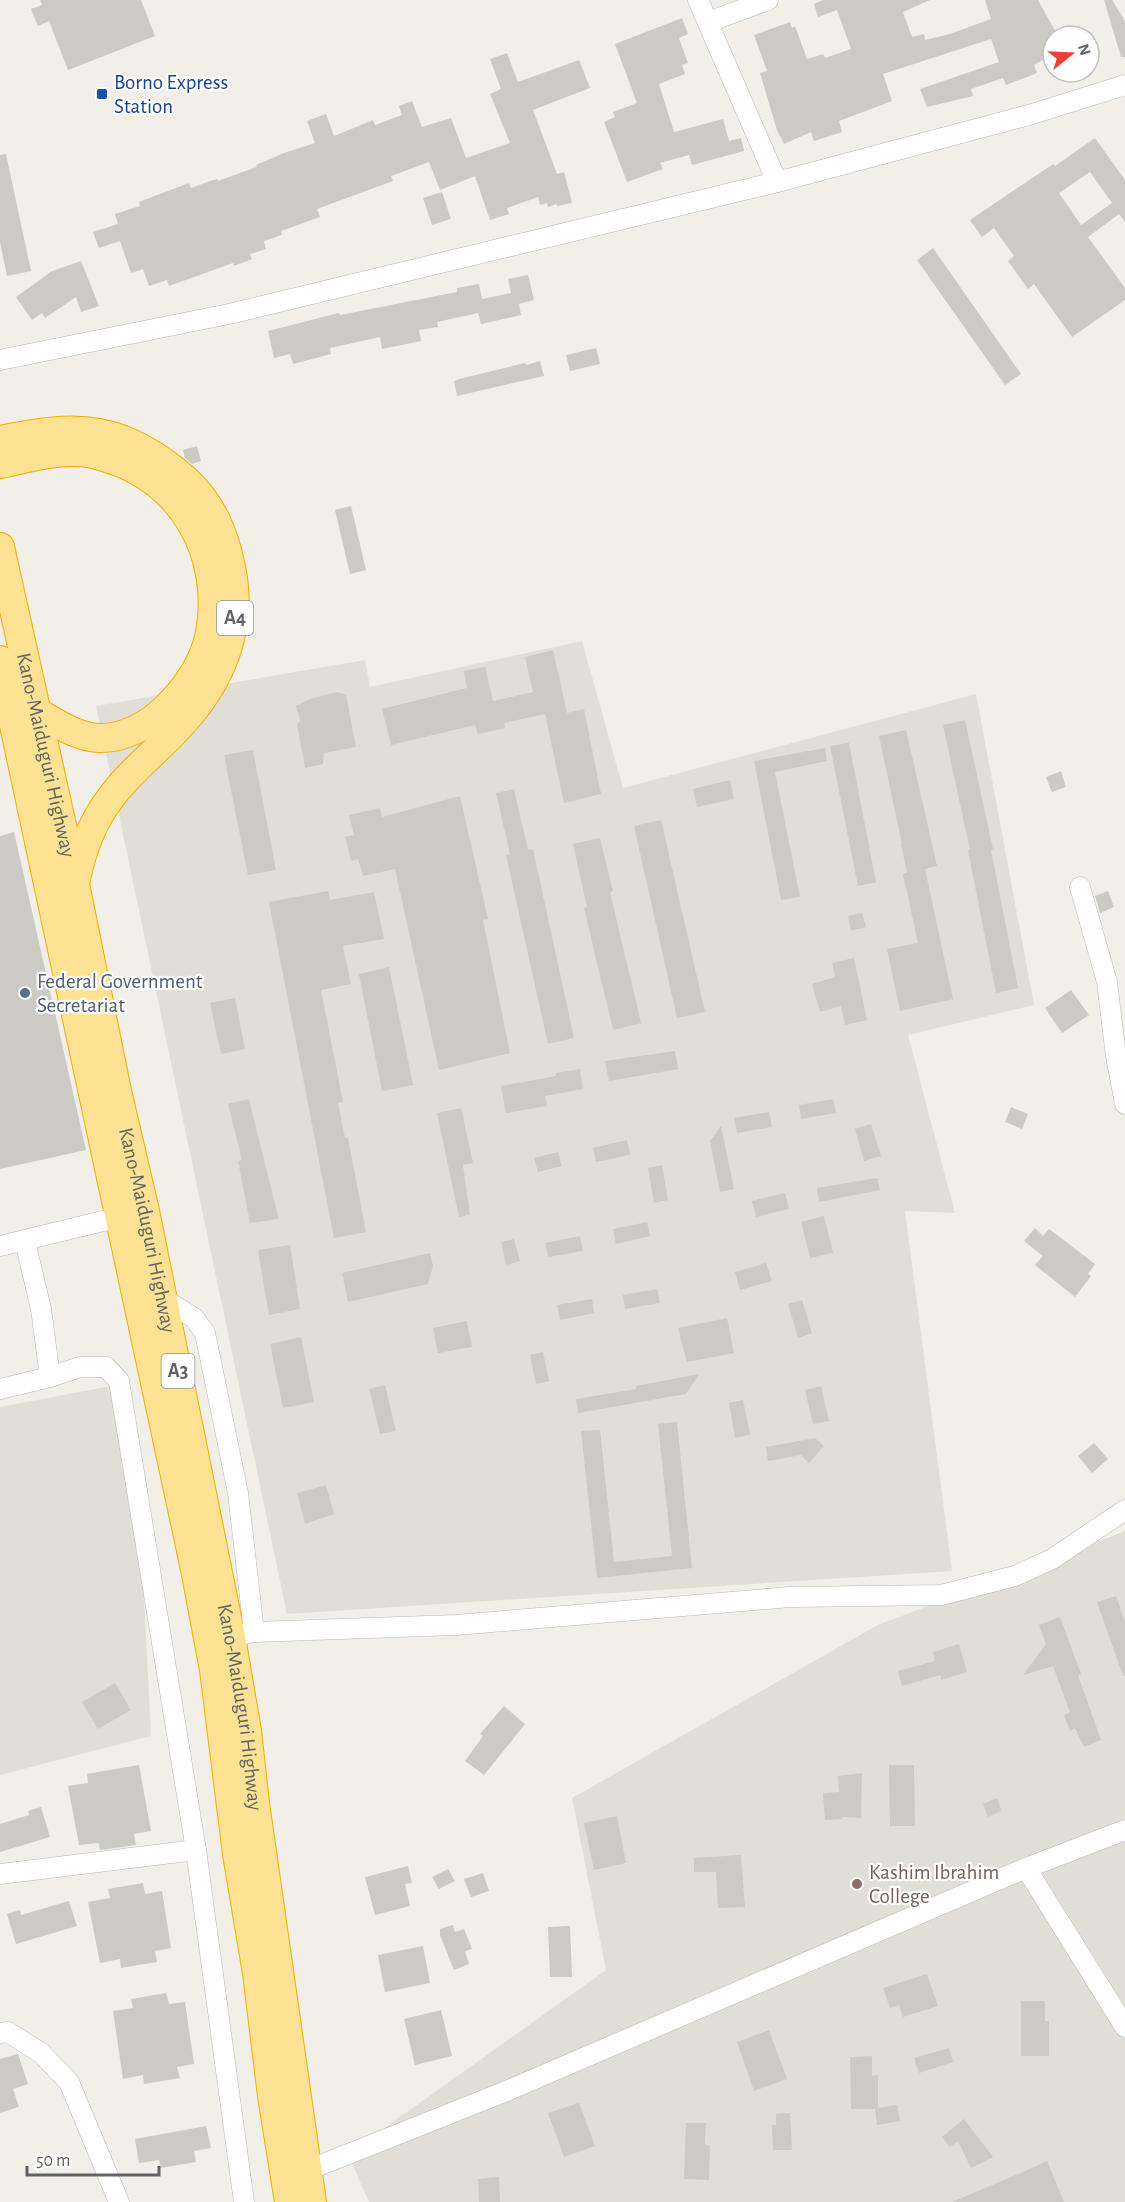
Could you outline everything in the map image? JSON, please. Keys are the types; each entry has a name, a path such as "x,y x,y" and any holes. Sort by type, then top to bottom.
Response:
{"highway":[{"name":"A4","path":"0,464 58,430 84,430 112,436 138,446 167,464 192,486 214,514 226,540 232,573 235,626 230,645 214,681 199,705 109,800 82,850 75,884"},
{"name":"A4","path":"0,440 98,455 125,463 147,475 167,491 196,530 211,580 210,633 195,672 184,689 153,720 116,737 100,738 81,735 37,712"},
{"name":"Kano-Maiduguri Highway","path":"0,547 75,884 117,1091 132,1214 214,1670 237,1854 257,1973 272,2096 289,2202"},
{"name":"Kano-Maiduguri Highway","path":"0,660 18,747 132,1214 162,1298 243,1634 247,1731 255,1803 312,2202"},
{"path":"0,723 18,747"}],"street":[{"path":"698,0 777,182"},
{"path":"708,22 768,0"},
{"path":"0,360 229,314 777,182 1029,115 1125,85"},
{"path":"1080,887 1107,982 1116,1056 1125,1104"},
{"path":"0,1246 132,1214"},
{"path":"25,1241 41,1309 50,1377"},
{"path":"0,1389 80,1367 106,1366 119,1381 196,1851 244,2202"},
{"path":"243,1634 456,1625 790,1597 941,1595 1015,1576 1043,1563 1125,1510"},
{"path":"308,2170 504,2092 1026,1868 1125,1830"},
{"path":"0,1874 196,1851"},
{"path":"1026,1868 1125,2027"},
{"path":"0,2034 8,2032 41,2053 69,2082 119,2202"}],"shaded area":[{"path":"582,641 623,788 976,694 1034,1005 908,1035 955,1213 905,1211 952,1571 287,1614 96,706 365,660 370,687"},
{"path":"111,1386 142,1556 151,1736 0,1775 0,1407"},
{"name":"Kashim Ibrahim College","path":"1125,1531 1125,2202 369,2202 348,2154 606,1970 572,1798 878,1625"}],"building":[{"path":"40,0 141,0 155,36 68,70 49,21 38,26 31,9 42,5"},
{"path":"823,0 930,0 903,12 912,37 924,34 925,40 950,34 991,19 985,0 1038,0 1051,24 1041,24 1041,61 1034,65 1037,73 1006,85 1003,78 971,89 973,96 927,107 920,89 999,62 991,39 883,74 892,101 839,121 842,132 814,141 811,132 784,144 777,130 760,73 767,71 754,35 790,22 792,28 795,26 807,59 823,54 825,58 851,49 837,10 818,17 814,4"},
{"path":"1104,0 1112,0 1125,21 1125,57 1121,57"},
{"path":"682,18 688,34 679,38 688,63 682,65 685,74 659,84 674,132 723,119 729,141 741,138 744,151 692,165 689,155 660,163 663,169 627,182 604,122 615,117 613,112 637,103 615,44"},
{"path":"507,53 518,82 579,60 590,88 533,110 557,174 564,172 572,203 548,207 547,203 540,205 538,197 507,208 509,214 490,220 475,176 440,190 429,162 391,176 393,181 317,209 320,217 281,231 282,235 264,241 266,249 250,254 252,259 234,266 233,263 169,286 167,280 149,286 143,269 131,273 120,241 99,248 93,232 118,224 115,214 140,206 139,202 189,183 191,188 210,181 218,179 218,181 257,167 256,165 284,153 315,143 307,121 326,114 334,136 373,120 375,125 402,115 399,106 412,101 422,127 451,118 466,158 510,143 490,94 501,89 490,59"},
{"path":"1095,138 1125,180 1125,222 1119,214 1088,237 1125,288 1125,300 1072,337 1034,284 1028,289 1008,261 1014,256 994,228 982,237 970,220 1053,164 1055,166","holes":["1090,172 1112,203 1081,225 1059,193"]},
{"path":"6,154 31,271 7,276 0,242 0,155"},
{"path":"442,192 451,219 432,225 423,198"},
{"path":"933,248 1021,374 1005,385 917,260"},
{"path":"81,261 99,306 81,312 76,297 45,318 42,313 32,320 16,297 52,271"},
{"path":"528,275 534,300 519,304 521,315 481,324 478,313 437,322 438,327 419,330 421,341 382,349 380,337 330,348 331,354 293,364 290,354 274,358 268,331 339,313 340,315 457,292 457,288 479,284 482,299 511,293 508,279"},
{"path":"596,348 600,364 570,371 566,355"},
{"path":"540,361 544,376 457,396 454,381"},
{"path":"197,446 201,461 192,464 185,458 183,450"},
{"path":"351,506 366,570 350,574 335,510"},
{"path":"553,650 567,713 584,709 601,794 564,803 545,714 504,723 505,728 478,734 475,725 391,745 382,709 467,688 464,671 485,667 493,701 533,692 525,657"},
{"path":"337,692 346,695 356,747 324,753 323,764 305,768 297,724 300,721 296,706 310,699"},
{"path":"965,720 993,849 991,850 1018,988 996,993 968,850 970,850 943,725"},
{"path":"906,730 937,866 925,869 953,999 900,1011 887,949 918,943 903,874 907,873 902,844 879,736"},
{"path":"849,743 876,882 858,886 830,746"},
{"path":"825,748 827,761 775,772 800,897 781,900 754,761"},
{"path":"253,750 276,870 248,875 224,755"},
{"path":"1061,771 1066,787 1052,792 1046,777"},
{"path":"730,780 734,799 697,807 693,789"},
{"path":"514,789 528,850 533,849 574,1038 548,1044 506,855 510,854 496,793"},
{"path":"460,796 488,919 483,920 510,1053 439,1070 395,869 363,876 358,859 351,861 345,837 354,835 349,815 380,808 382,817"},
{"path":"661,820 705,1012 677,1018 634,826"},
{"name":"Federal Government Secretariat","path":"14,832 86,1150 0,1169 0,836"},
{"path":"600,838 613,891 610,892 641,1023 613,1030 584,908 587,907 573,844"},
{"path":"328,891 330,900 374,892 384,939 343,946 351,984 321,990 343,1102 338,1103 345,1138 348,1138 366,1232 334,1238 269,902"},
{"path":"1108,891 1114,907 1100,913 1095,896"},
{"path":"862,913 866,927 851,931 848,916"},
{"path":"854,958 867,1020 845,1025 841,1006 820,1012 812,984 835,977 832,963"},
{"path":"389,967 413,1085 382,1091 359,974"},
{"path":"1071,990 1089,1015 1062,1033 1045,1008"},
{"path":"235,998 245,1049 221,1054 210,1003"},
{"path":"675,1051 678,1069 609,1081 605,1061"},
{"path":"580,1069 583,1089 545,1096 547,1106 506,1113 501,1086"},
{"path":"249,1099 279,1219 250,1223 238,1161 242,1160 228,1104"},
{"path":"833,1099 836,1113 801,1119 799,1105"},
{"path":"1011,1107 1028,1114 1022,1129 1005,1122"},
{"path":"461,1108 473,1163 463,1165 470,1215 459,1217 437,1113"},
{"path":"769,1112 772,1127 737,1133 734,1118"},
{"path":"871,1124 881,1156 864,1161 855,1129"},
{"path":"721,1126 734,1189 720,1192 710,1141"},
{"path":"627,1140 630,1155 596,1162 593,1148"},
{"path":"558,1152 562,1166 538,1172 534,1158"},
{"path":"662,1165 668,1200 654,1203 648,1168"},
{"path":"877,1178 880,1190 819,1202 817,1188"},
{"path":"785,1193 789,1209 756,1217 752,1201"},
{"path":"824,1216 833,1253 810,1258 801,1222"},
{"path":"647,1222 650,1236 616,1244 613,1229"},
{"path":"1035,1228 1043,1236 1049,1229 1095,1264 1088,1274 1091,1276 1075,1297 1035,1265 1043,1256 1024,1241"},
{"path":"580,1236 583,1251 548,1257 545,1243"},
{"path":"514,1239 520,1261 506,1265 501,1242"},
{"path":"290,1245 300,1309 269,1315 258,1250"},
{"path":"430,1253 433,1266 428,1284 348,1302 342,1273"},
{"path":"766,1263 772,1281 740,1290 735,1272"},
{"path":"657,1289 660,1303 625,1309 623,1295"},
{"path":"592,1299 594,1313 560,1320 557,1305"},
{"path":"802,1300 812,1333 798,1338 788,1304"},
{"path":"727,1318 734,1353 687,1362 678,1328"},
{"path":"467,1321 472,1347 438,1353 433,1328"},
{"path":"301,1337 314,1402 283,1408 270,1344"},
{"path":"543,1352 549,1381 536,1384 530,1355"},
{"path":"699,1374 686,1394 578,1413 576,1399 636,1389 636,1386"},
{"path":"385,1385 396,1431 380,1434 369,1389"},
{"path":"821,1386 829,1421 813,1424 805,1390"},
{"path":"743,1400 750,1435 735,1438 729,1403"},
{"path":"677,1422 692,1568 597,1578 581,1431 600,1430 614,1562 672,1556 658,1424"},
{"path":"815,1438 824,1446 809,1463 801,1455 768,1461 766,1447"},
{"path":"1094,1443 1108,1459 1092,1473 1078,1456"},
{"path":"326,1485 334,1514 305,1524 297,1493"},
{"path":"1116,1596 1125,1622 1125,1676 1123,1676 1097,1602"},
{"path":"1060,1617 1081,1674 1078,1675 1101,1740 1084,1747 1075,1728 1070,1731 1064,1715 1070,1712 1053,1666 1023,1675 1046,1644 1039,1625"},
{"path":"959,1644 967,1672 941,1680 940,1675 902,1686 898,1671 935,1661 933,1652"},
{"path":"115,1683 131,1710 98,1729 82,1702"},
{"path":"504,1706 525,1724 484,1775 465,1761 483,1736 480,1734"},
{"path":"139,1765 151,1831 134,1834 136,1845 100,1850 99,1843 79,1845 68,1786 88,1783 87,1774"},
{"path":"889,1765 914,1765 915,1826 890,1826"},
{"path":"862,1773 861,1818 842,1817 843,1819 825,1820 823,1793 839,1792 838,1776"},
{"path":"997,1798 1001,1811 988,1817 983,1804"},
{"path":"41,1807 50,1837 0,1852 0,1824 29,1815 28,1811"},
{"path":"617,1816 626,1863 594,1870 584,1823"},
{"path":"741,1855 745,1907 718,1908 716,1872 694,1872 694,1858"},
{"path":"408,1866 412,1883 405,1884 410,1906 375,1915 365,1877"},
{"path":"448,1869 455,1881 439,1889 432,1877"},
{"path":"483,1873 489,1891 471,1897 464,1879"},
{"path":"143,1883 145,1894 162,1891 171,1948 155,1951 157,1962 121,1968 120,1959 100,1963 88,1902 110,1898 108,1889"},
{"path":"69,1901 77,1926 16,1944 7,1914 20,1910 21,1915"},
{"path":"453,1925 455,1932 464,1929 472,1949 465,1951 469,1964 454,1970 440,1935 440,1929"},
{"path":"570,1926 572,1977 550,1977 548,1927"},
{"path":"423,1946 430,1983 385,1992 378,1955"},
{"path":"927,1974 938,2006 903,2017 899,2005 890,2008 883,1988"},
{"path":"166,1993 169,2004 185,2002 194,2064 177,2067 180,2078 144,2084 143,2075 123,2079 113,2011 133,2008 131,1999"},
{"path":"1021,2001 1045,2001 1045,2021 1049,2021 1049,2056 1021,2056"},
{"path":"441,2010 452,2056 415,2065 404,2019"},
{"path":"769,2030 787,2079 754,2091 737,2042"},
{"path":"949,2048 953,2062 919,2073 914,2058"},
{"path":"18,2054 28,2084 13,2089 19,2107 0,2113 0,2059"},
{"path":"872,2056 872,2076 878,2075 878,2108 897,2105 900,2121 877,2125 875,2109 851,2109 850,2057"},
{"path":"579,2103 595,2146 564,2157 548,2113"},
{"path":"790,2113 792,2150 773,2150 772,2125 776,2125 776,2114"},
{"path":"964,2119 993,2157 971,2168 958,2141 950,2147 942,2137"},
{"path":"686,2123 706,2123 705,2144 710,2146 709,2180 684,2179"},
{"path":"206,2126 211,2148 194,2151 196,2162 161,2168 159,2160 139,2163 135,2139"},
{"path":"1047,2161 1064,2202 952,2202 1023,2172"},
{"path":"499,2177 500,2202 479,2202 478,2179"}],"place":[{"name":"Borno Express Station","path":"102,94"},
{"name":"Federal Government Secretariat","path":"25,993"},
{"name":"Kashim Ibrahim College","path":"857,1884"}]}
